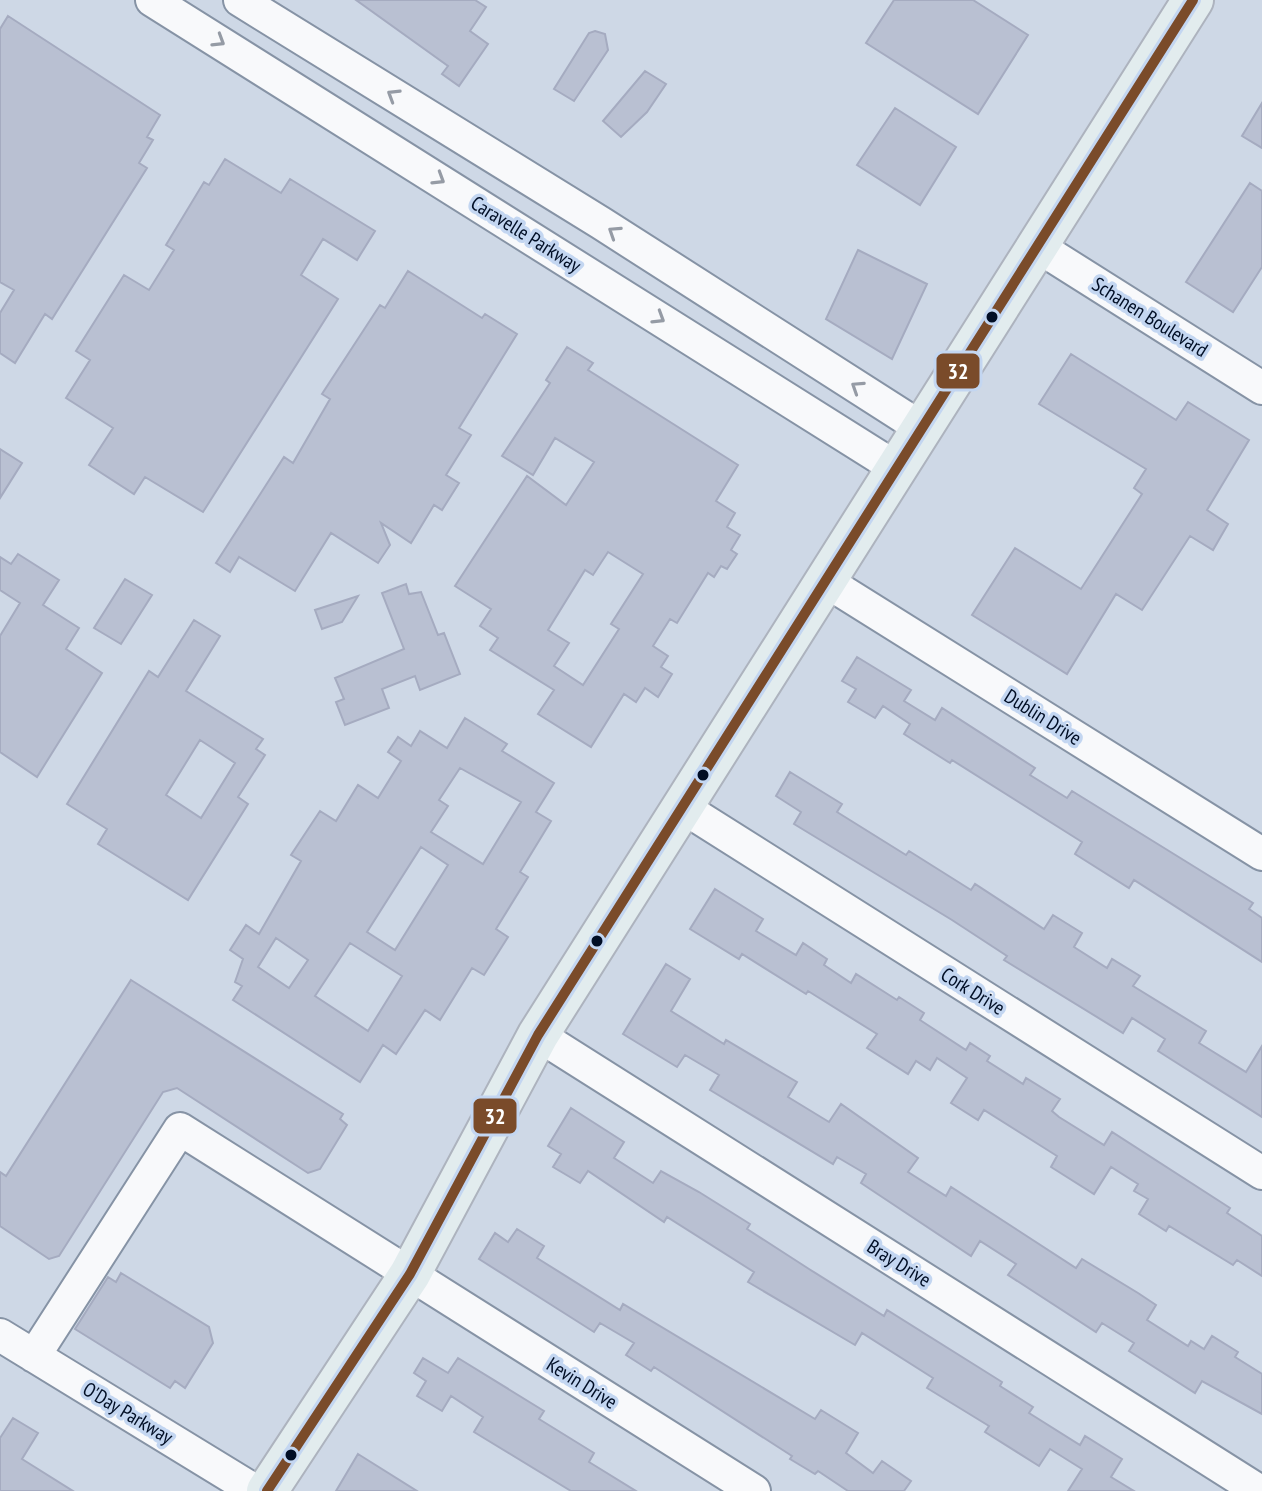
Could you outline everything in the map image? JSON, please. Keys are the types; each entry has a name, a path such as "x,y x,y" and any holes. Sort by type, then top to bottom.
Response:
{"main road":[{"path":"267,1491 410,1274 538,1035 1193,0"}],"street":[{"name":"Caravelle Parkway","path":"152,0 898,469"},
{"path":"240,0 601,223 923,429"},
{"name":"Schanen Boulevard","path":"1037,246 1262,388"},
{"name":"Dublin Drive","path":"824,580 1262,854"},
{"name":"Cork Drive","path":"684,808 1262,1173"},
{"name":"Bray Drive","path":"538,1035 1259,1491"},
{"name":"Kevin Drive","path":"34,1356 180,1129 754,1491"},
{"name":"O'Day Parkway","path":"0,1335 255,1491"}],"building":[{"path":"356,0 475,0 486,7 470,31 488,44 459,86 442,74 448,66"},
{"path":"894,0 973,0 1028,35 978,114 866,43"},
{"path":"8,16 160,115 147,137 153,140 139,163 147,168 52,319 45,314 15,363 0,353 0,313 14,290 0,282 0,29"},
{"path":"589,33 605,34 608,50 574,101 554,89"},
{"path":"645,71 666,84 647,112 621,137 603,121"},
{"path":"1262,103 1262,148 1242,136"},
{"path":"895,108 956,147 920,205 857,165"},
{"path":"225,159 281,193 290,179 375,231 357,260 323,239 301,275 338,299 203,512 145,477 134,494 89,465 113,428 66,398 90,360 76,351 124,275 149,290 174,250 166,245 204,182 209,185"},
{"path":"1250,183 1262,191 1262,267 1233,312 1186,282"},
{"path":"858,250 927,284 892,359 826,319"},
{"path":"408,271 482,318 485,314 517,334 459,428 471,435 446,475 459,483 442,510 434,505 411,543 381,523 390,545 378,563 331,533 295,591 239,557 230,572 216,563 284,457 293,463 330,399 322,394 380,305 385,308"},
{"path":"567,347 593,363 588,370 738,465 716,501 735,513 727,527 740,535 731,550 737,554 727,569 721,566 714,577 708,573 677,623 670,619 653,646 668,656 661,667 672,674 658,697 645,688 636,702 624,694 591,747 538,714 554,690 490,650 498,638 480,626 491,609 455,586 527,476 566,505 594,462 555,438 533,475 502,456 550,383 546,380","holes":["608,552 643,574 611,624 619,629 583,685 554,666 569,643 548,630 585,570 593,575"]},
{"path":"1071,354 1176,420 1188,402 1249,440 1207,510 1228,524 1213,550 1190,536 1142,610 1116,594 1067,674 972,615 1015,548 1081,589 1142,494 1134,488 1146,469 1039,404"},
{"path":"0,449 22,463 0,498"},
{"path":"18,554 59,580 43,605 79,628 66,649 102,673 37,777 0,752 0,636 20,603 0,590 0,557 11,564"},
{"path":"125,579 152,595 121,644 94,628"},
{"path":"406,584 409,594 421,592 438,635 444,633 460,674 420,690 415,676 382,689 389,708 345,725 336,702 344,699 335,678 404,649 382,593"},
{"path":"358,596 342,622 322,629 315,610"},
{"path":"194,620 220,636 186,691 263,739 256,749 265,755 238,797 248,804 188,900 98,844 107,829 67,804 149,671 158,677","holes":["200,740 235,763 201,818 166,795"]},
{"path":"857,657 911,690 904,701 935,720 942,708 1035,768 1030,775 1067,798 1072,791 1253,903 1249,909 1262,918 1262,962 1134,880 1129,888 1075,854 1082,842 952,760 950,763 904,734 910,724 883,706 875,718 848,702 856,689 842,681"},
{"path":"465,718 507,744 502,751 554,783 536,812 551,821 520,872 528,877 496,929 508,937 484,975 472,968 440,1020 425,1010 396,1054 383,1045 360,1082 233,1000 242,986 235,982 243,959 230,950 246,925 259,934 301,861 291,855 320,811 336,821 358,785 378,798 401,761 388,752 398,737 411,746 420,731 447,748","holes":["460,768 521,802 483,864 431,832 448,806 439,800","421,847 448,865 395,950 367,932","276,938 308,960 289,988 258,967","350,943 402,976 368,1031 315,996"]},
{"path":"790,772 842,804 837,812 906,855 909,851 971,890 975,884 1044,929 1053,915 1082,933 1074,947 1107,968 1112,959 1140,976 1133,986 1206,1031 1199,1043 1246,1072 1262,1046 1262,1117 1158,1051 1165,1039 1132,1018 1123,1033 1004,960 1007,956 952,920 794,824 801,812 776,796"},
{"path":"715,889 763,919 756,931 796,955 803,943 827,959 824,965 851,983 856,974 897,1000 899,997 924,1013 920,1020 966,1050 970,1043 990,1056 987,1061 1023,1084 1026,1078 1060,1099 1052,1111 1059,1117 1104,1145 1112,1132 1230,1208 1227,1213 1262,1236 1262,1276 1237,1260 1233,1265 1169,1226 1166,1231 1139,1214 1148,1199 1134,1191 1138,1184 1111,1167 1094,1194 1051,1167 1057,1156 984,1110 978,1120 951,1103 967,1078 937,1058 930,1070 916,1061 908,1074 867,1048 877,1034 808,991 806,994 742,954 739,959 690,929"},
{"path":"666,964 690,979 671,1011 724,1044 726,1040 797,1082 788,1097 829,1122 841,1104 918,1158 908,1172 946,1196 951,1187 1076,1268 1082,1259 1138,1293 1156,1305 1147,1320 1188,1346 1191,1341 1204,1349 1212,1336 1238,1352 1235,1357 1262,1374 1262,1414 1202,1381 1195,1393 1129,1351 1134,1343 1102,1323 1096,1332 1008,1275 1016,1264 980,1241 971,1256 861,1183 866,1174 837,1157 833,1164 710,1090 719,1075 685,1055 677,1067 623,1034"},
{"path":"131,980 343,1114 340,1119 347,1125 320,1169 308,1173 177,1088 163,1092 59,1256 49,1259 0,1226 0,1172 6,1176"},
{"path":"571,1108 624,1142 614,1158 653,1183 661,1171 699,1192 750,1224 747,1229 809,1269 884,1316 887,1310 1002,1382 1000,1386 1033,1407 1029,1413 1080,1445 1085,1436 1122,1459 1111,1477 1134,1491 1068,1491 1082,1469 1050,1449 1039,1466 985,1432 989,1426 927,1388 933,1378 862,1333 855,1345 748,1282 754,1272 667,1217 664,1222 588,1171 580,1183 553,1167 561,1154 548,1146"},
{"path":"517,1229 544,1246 537,1258 620,1310 623,1304 815,1419 821,1410 858,1433 846,1453 873,1473 882,1461 911,1481 904,1491 848,1491 818,1471 815,1474 790,1459 792,1456 654,1367 651,1371 626,1355 634,1343 600,1323 594,1332 479,1259 495,1233 508,1242"},
{"path":"121,1273 209,1327 213,1343 185,1388 175,1381 170,1388 75,1329 108,1277 116,1282"},
{"path":"423,1358 448,1373 458,1358 544,1411 539,1419 594,1453 589,1462 636,1491 571,1491 474,1432 483,1417 451,1396 442,1411 417,1396 426,1381 414,1373"},
{"path":"13,1418 38,1433 22,1459 73,1491 0,1491 0,1438"},
{"path":"358,1454 417,1491 336,1491"}],"transit line":[{"name":"32","path":"267,1491 410,1274 538,1035 1193,0"}]}
